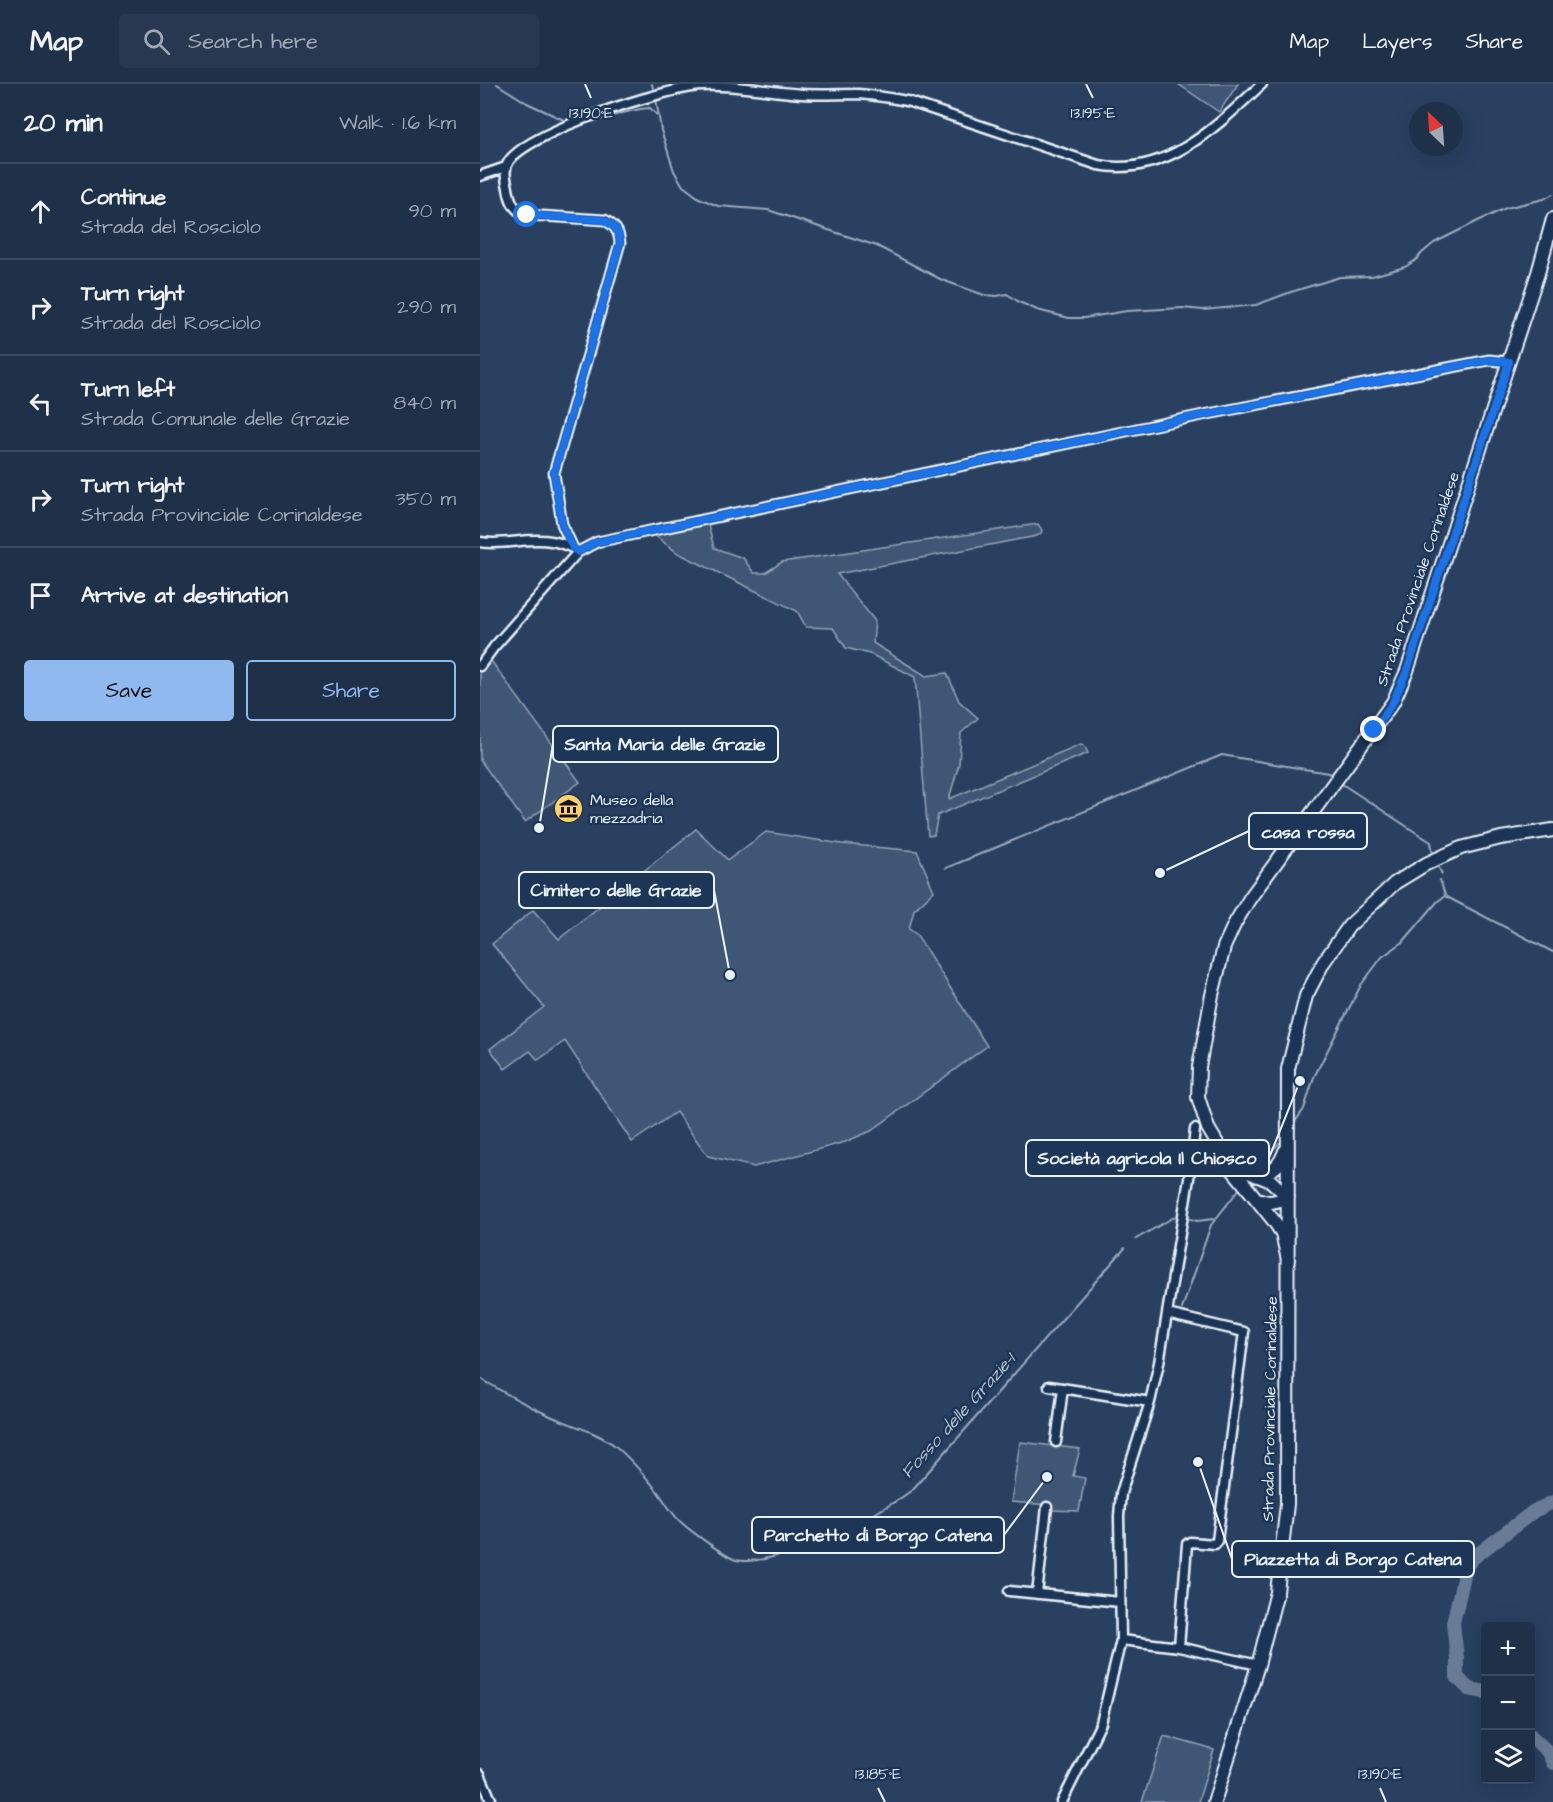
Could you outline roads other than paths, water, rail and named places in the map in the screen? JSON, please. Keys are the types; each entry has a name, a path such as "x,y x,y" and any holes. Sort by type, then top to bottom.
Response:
{"street":[{"path":"575,550 561,517 554,473 620,243 620,234 614,225 604,220 527,215 519,212 513,206 505,175 510,159 520,150 563,126 671,90 722,86 798,94 882,96 906,101 1098,165 1127,168 1179,152 1200,139 1262,84"},
{"path":"480,176 506,167"},
{"name":"Strada Provinciale Corinaldese","path":"1288,1260 1281,1233 1233,1170 1208,1128 1198,1097 1199,1067 1212,995 1224,947 1234,923 1250,898 1393,702 1407,671 1538,273 1553,219"},
{"path":"480,666 575,550 597,542 1203,415 1489,360 1509,362"},
{"path":"480,542 505,544 542,540 552,541 575,550"},
{"path":"1256,1198 1266,1203 1288,1197 1288,1069 1294,1038 1306,996 1323,963 1349,926 1395,883 1426,864 1461,848 1502,838 1553,830"},
{"path":"1062,1802 1101,1723 1121,1640 1119,1516 1121,1493 1160,1363 1195,1129"},
{"path":"1257,1176 1269,1172 1281,1162 1289,1141"},
{"path":"1191,1166 1199,1159 1223,1152"},
{"name":"Strada Provinciale Corinaldese","path":"1214,1802 1258,1665 1277,1592 1287,1504 1288,1197 1271,1181 1233,1164 1223,1152"},
{"path":"1167,1314 1244,1332 1217,1541 1215,1544 1190,1542 1187,1544 1179,1647"},
{"path":"1049,1386 1150,1401"},
{"path":"1056,1442 1063,1388"},
{"path":"1037,1594 1047,1507"},
{"path":"1009,1591 1120,1602"},
{"path":"1121,1640 1179,1647 1258,1665"},
{"path":"480,1774 492,1802"}],"waterway":[{"path":"497,84 527,103 568,122"},
{"path":"652,84 654,93"},
{"path":"656,99 661,130 674,171 683,186 699,198 718,206 768,210 877,246 942,280 984,295 1007,294 1037,310 1069,318 1127,311 1182,308 1203,310 1256,305 1340,277 1372,276 1405,267 1434,243 1506,208 1544,199 1553,194"},
{"path":"582,124 641,109 650,108 657,115"},
{"path":"946,868 1222,755 1332,775"},
{"path":"1342,784 1431,842 1433,854"},
{"path":"1437,864 1442,874"},
{"path":"1440,880 1445,895"},
{"name":"Fosso delle Grazie-1","path":"1445,896 1553,952"},
{"name":"Fosso delle Grazie-1","path":"1295,1122 1304,1109 1314,1077 1361,985 1382,957 1403,942 1445,896"},
{"name":"Fosso delle Grazie-1","path":"1257,1167 1279,1143"},
{"path":"1182,1309 1211,1225 1240,1188"},
{"name":"Fosso delle Grazie-1","path":"1136,1239 1176,1216"},
{"name":"Fosso delle Grazie-1","path":"1185,1217 1197,1221 1214,1219"},
{"name":"Fosso delle Grazie-1","path":"480,1378 531,1407 607,1440 643,1474 679,1521 736,1560 753,1561 800,1548 827,1537 877,1512 912,1490 1125,1248"},
{"path":"1481,1691 1469,1689 1457,1677 1453,1623 1466,1567 1473,1558 1534,1511 1553,1502"},
{"path":"1535,1740 1548,1752 1553,1763"}],"place":[{"name":"Museo della mezzadria","path":"569,809"},
{"name":"Santa Maria delle Grazie","path":"539,828"},
{"name":"casa rossa","path":"1160,873"},
{"name":"Cimitero delle Grazie","path":"730,975"},
{"name":"Società agricola Il Chiosco","path":"1300,1081"},
{"name":"Piazzetta di Borgo Catena","path":"1198,1462"},
{"name":"Parchetto di Borgo Catena","path":"1047,1477"}]}
